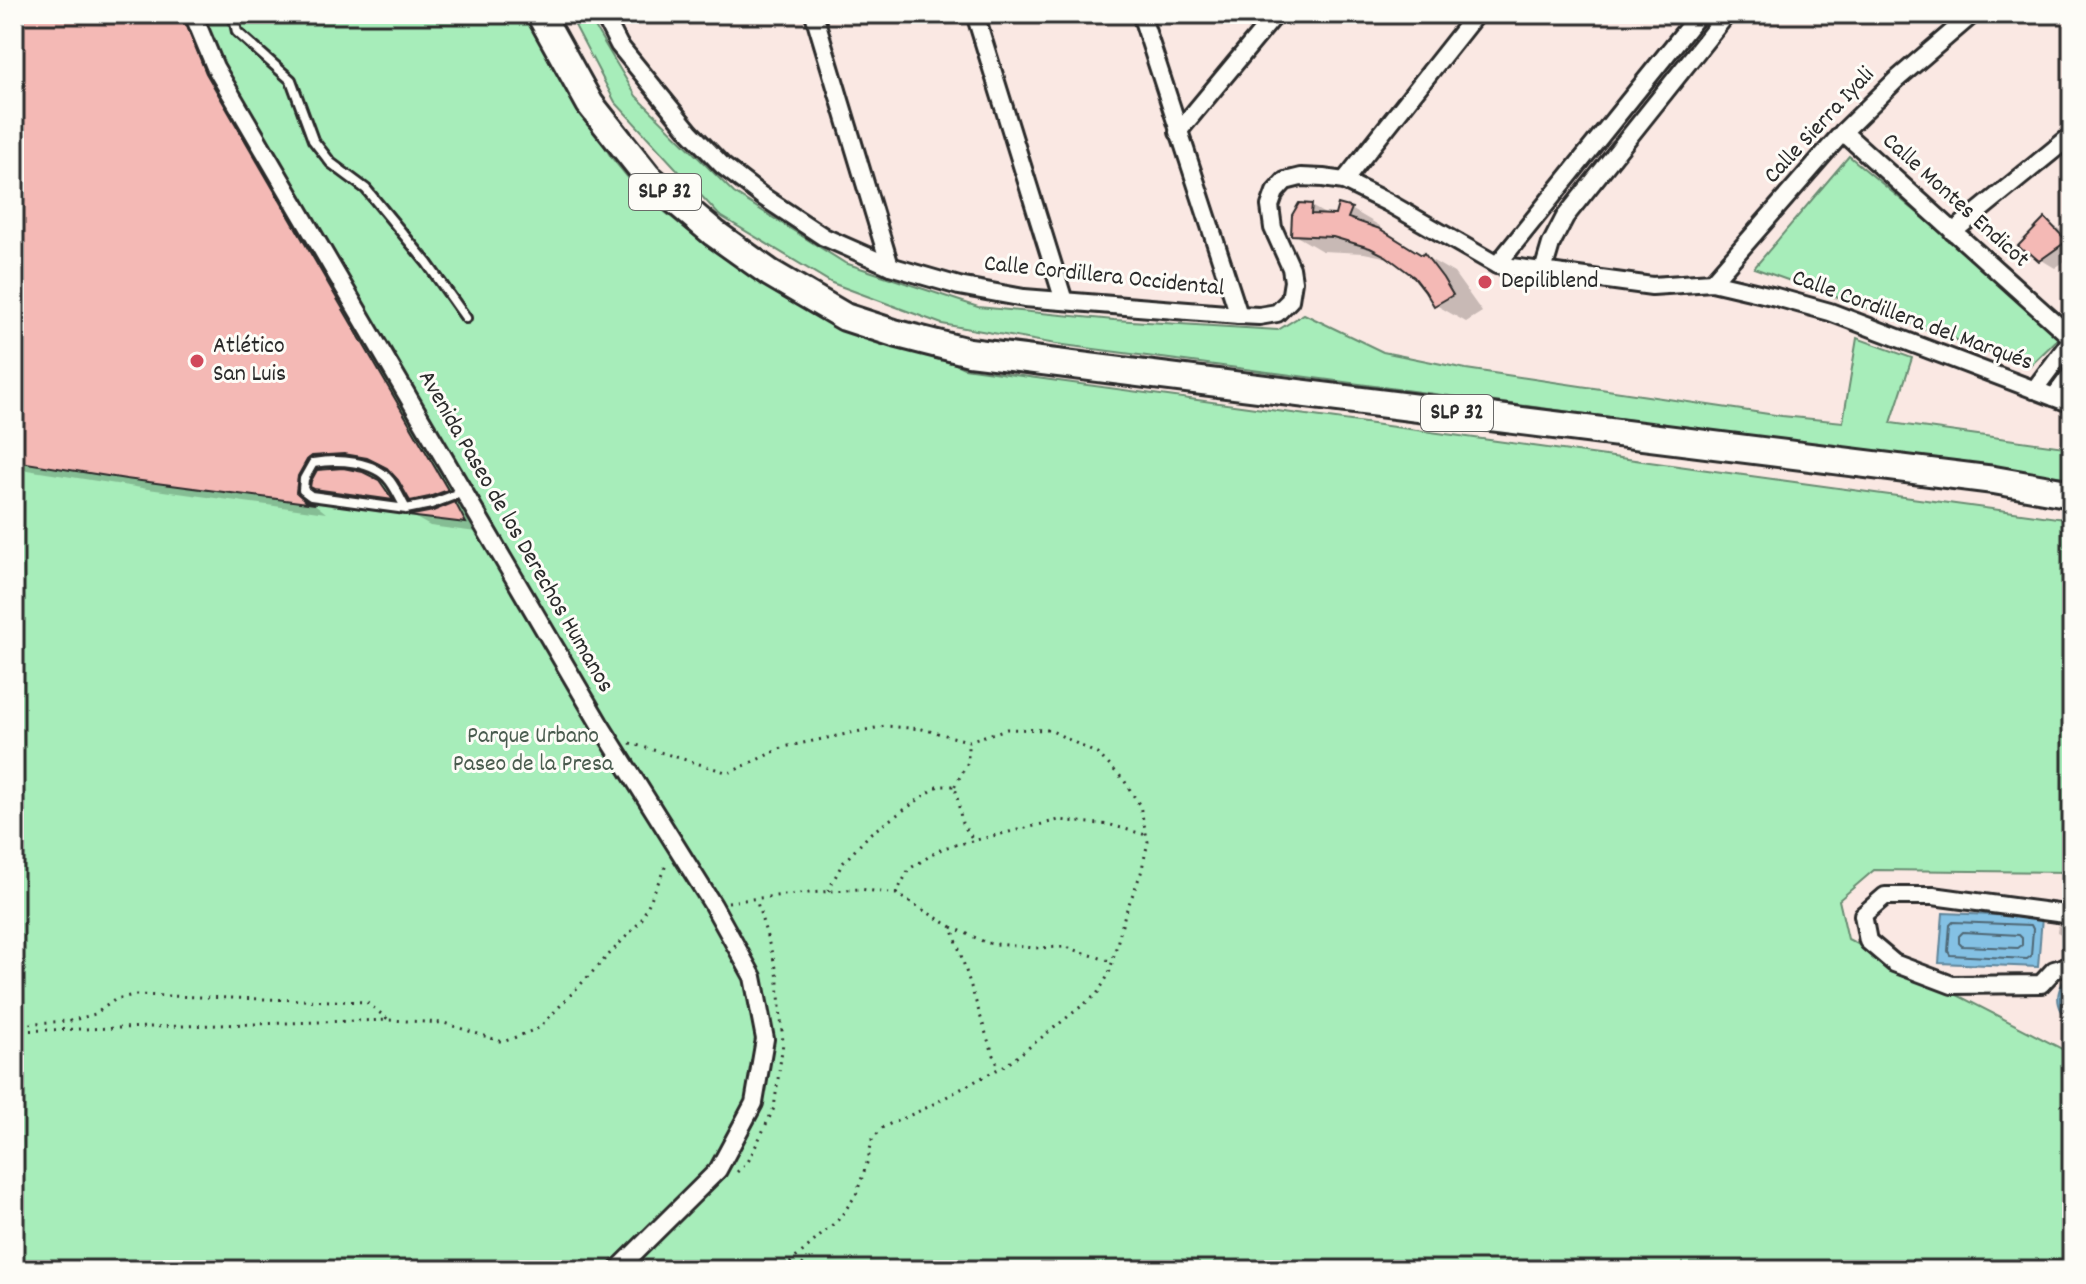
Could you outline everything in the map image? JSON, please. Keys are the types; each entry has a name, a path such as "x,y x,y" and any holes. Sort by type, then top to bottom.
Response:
{"main road":[{"name":"SLP 32","path":"540,14 590,104 648,177 714,233 770,273 845,317 869,325 969,352 1994,480 2072,494"}],"street":[{"name":"Avenida Paseo de los Derechos Humanos","path":"193,14 215,67 463,492 608,737 713,905 753,977 765,1039 754,1103 718,1170 617,1270"},
{"name":"Calle Cordillera Occidental","path":"603,14 619,45 690,132 723,166 762,196 824,237 890,266 959,286 1024,298 1239,315 1277,313 1290,300 1293,281 1291,268 1273,228 1270,206 1275,192 1285,181 1301,177 1344,181 1497,265"},
{"path":"814,14 890,266"},
{"path":"975,14 1064,301"},
{"path":"1141,14 1239,315"},
{"path":"1178,132 1276,14"},
{"path":"1344,181 1476,14"},
{"path":"1497,265 1699,14"},
{"path":"1543,271 1551,244 1565,217 1727,14"},
{"name":"Calle Sierra Iyali","path":"1712,282 1843,132 1896,80 1973,14"},
{"name":"Calle Montes Endicot","path":"1843,132 2072,338"},
{"path":"1953,232 2072,135"},
{"path":"1532,221 1544,219 1552,222 1557,232"},
{"name":"Calle Cordillera del Marqués","path":"1497,265 1652,286 1712,282 1830,312 2072,404"},
{"path":"2034,390 2072,338"},
{"path":"2054,397 2072,373"},
{"path":"2072,915 1933,896 1885,896 1863,915 1868,941 1894,963 1952,985 2041,984 2054,970 2072,965"}],"lane":[{"path":"233,14 237,32 291,80 313,140 331,163 366,189 427,263 466,318"},
{"path":"406,509 389,479 375,468 333,460 313,463 304,479 303,490 311,496 406,509 463,492"}],"path":[{"path":"608,737 729,773 784,747 885,726 922,729 968,741 1007,729 1050,730 1099,755 1124,780 1140,806 1148,842 1141,873 1125,914 1109,974 1097,994 1009,1063 924,1109 883,1127 872,1140 856,1195 839,1219 782,1270"},
{"path":"968,741 968,762 955,786 962,823 974,841"},
{"path":"828,891 842,864 871,833 938,786 955,786"},
{"path":"896,894 909,869 943,848 1059,820 1111,825 1146,835"},
{"path":"14,1029 389,1020 444,1023 503,1042 539,1028 641,921 675,845"},
{"path":"713,905 859,889 896,894 952,927 987,943 1034,948 1066,947 1113,962"},
{"path":"952,927 999,1068"},
{"path":"14,1029 95,1014 116,999 134,995 366,1002 389,1020"},
{"path":"796,1270 807,1261"}],"green space":[{"name":"Parque Urbano Paseo de la Presa","path":"14,14 525,14 611,157 639,191 702,242 964,368 2072,520 2072,872 1874,870 1839,900 1848,939 2072,1054 2072,1270 14,1270"},
{"path":"569,14 587,14 636,96 734,193 845,263 978,307 1114,320 1278,330 1304,314 1383,352 1466,369 1782,416 1843,422 1857,338 1912,358 1891,423 2072,448 2072,478 1056,344 942,324 832,283 719,215 615,102"},
{"path":"1849,156 2063,334 2030,366 1754,268"}],"water":[{"path":"1943,913 2042,917 2038,967 1939,963"},
{"path":"2072,974 2072,1021 2061,1010 2058,998 2062,985"}],"building":[{"name":"Atlético San Luis","path":"14,14 182,14 206,73 448,490 410,501 387,468 367,458 344,454 312,456 307,460 298,476 296,492 307,502 315,504 14,461"},
{"path":"1299,203 1312,204 1311,214 1335,215 1338,204 1352,208 1348,218 1380,229 1422,255 1424,253 1453,295 1434,306 1414,277 1370,248 1333,237 1291,235 1292,215"},
{"path":"2045,218 2067,241 2039,261 2018,246"},
{"path":"343,468 363,472 379,480 393,500 310,487 317,470"},
{"path":"455,502 466,523 408,516 433,511"}],"place":[{"name":"Depiliblend","path":"1485,282"},
{"name":"Atlético San Luis","path":"197,361"}]}
